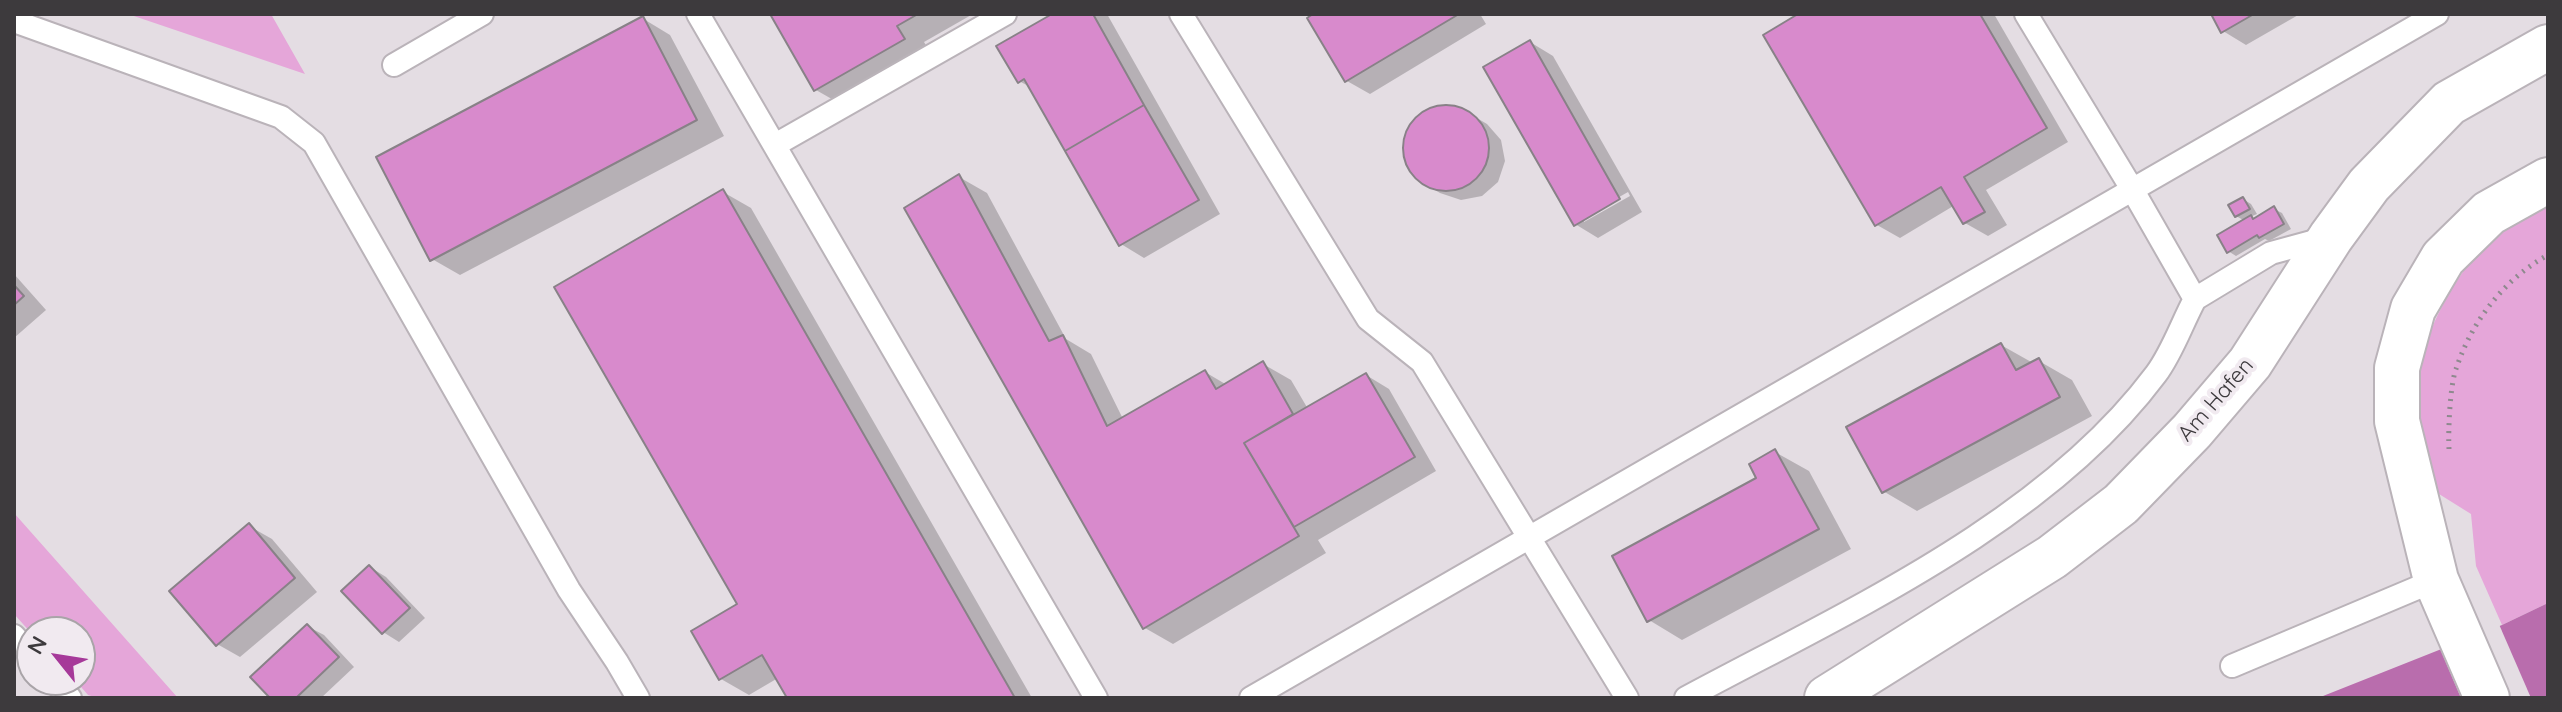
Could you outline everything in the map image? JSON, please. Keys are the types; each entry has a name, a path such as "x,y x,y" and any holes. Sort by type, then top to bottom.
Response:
{"street":[{"name":"Am Hafen","path":"1827,698 2052,557 2121,504 2192,431 2250,363 2331,237 2369,185 2449,103 2548,47"},
{"path":"2487,698 2436,580 2397,421 2397,368 2413,309 2443,258 2489,213 2548,180"}],"lane":[{"path":"394,65 482,14"},
{"path":"698,14 1096,698"},
{"path":"775,145 1005,14"},
{"path":"1181,14 1368,319 1422,362 1627,698"},
{"path":"2026,14 2195,299"},
{"path":"1251,698 2437,14"},
{"path":"14,21 281,117 314,143 569,590 638,698"},
{"path":"1686,698 1908,578 2032,498 2110,430 2158,372 2195,299 2271,253 2331,237"},
{"path":"2232,666 2436,580"}],"path":[{"path":"2450,460 2448,446 2455,370 2460,359 2483,311 2526,267 2548,255"}],"shaded area":[{"path":"128,14 271,14 305,74"},
{"path":"2548,194 2548,603 2502,625 2476,566 2471,514 2423,484 2417,426 2418,381 2431,329 2465,268 2507,221"},
{"path":"14,513 178,698 91,696 96,696 96,616 14,614"},
{"path":"2548,603 2548,698 2318,698 2502,625"}],"pier":[{"path":"2498,622 2531,698 2461,698 2439,646"}],"building":[{"path":"770,14 918,14 897,26 905,39 814,91"},
{"path":"1052,14 1093,14 1144,105 1065,151 1024,79 1018,83 996,46"},
{"path":"1313,14 1459,14 1345,82 1307,18"},
{"path":"1798,14 1980,14 2047,128 1964,177 1985,212 1963,224 1941,187 1875,226 1763,35"},
{"path":"2211,14 2254,14 2221,33"},
{"path":"643,16 697,120 430,261 376,157"},
{"path":"1530,40 1620,199 1574,226 1483,67"},
{"path":"1144,105 1199,200 1119,246 1065,151"},
{"path":"1446,105 1470,112 1482,124 1489,148 1482,172 1470,184 1446,191 1422,184 1410,172 1403,148 1410,124 1422,112"},
{"path":"959,174 1049,341 1063,335 1107,426 1205,370 1216,389 1263,361 1293,414 1244,443 1299,536 1143,629 904,208"},
{"path":"723,189 1015,698 787,698 762,655 719,680 691,631 737,604 554,287"},
{"path":"2243,197 2250,209 2235,217 2228,205"},
{"path":"2274,206 2284,224 2259,238 2257,235 2227,253 2217,235 2251,215 2253,219"},
{"path":"14,285 24,296 14,305"},
{"path":"2001,343 2016,370 2039,358 2060,397 1882,493 1846,427"},
{"path":"1366,373 1415,457 1294,527 1244,443"},
{"path":"1775,449 1819,529 1647,622 1612,556 1756,478 1749,464"},
{"path":"249,523 295,578 216,646 169,591"},
{"path":"369,565 410,608 382,634 341,591"},
{"path":"307,624 339,657 296,698 270,698 250,677"}]}
